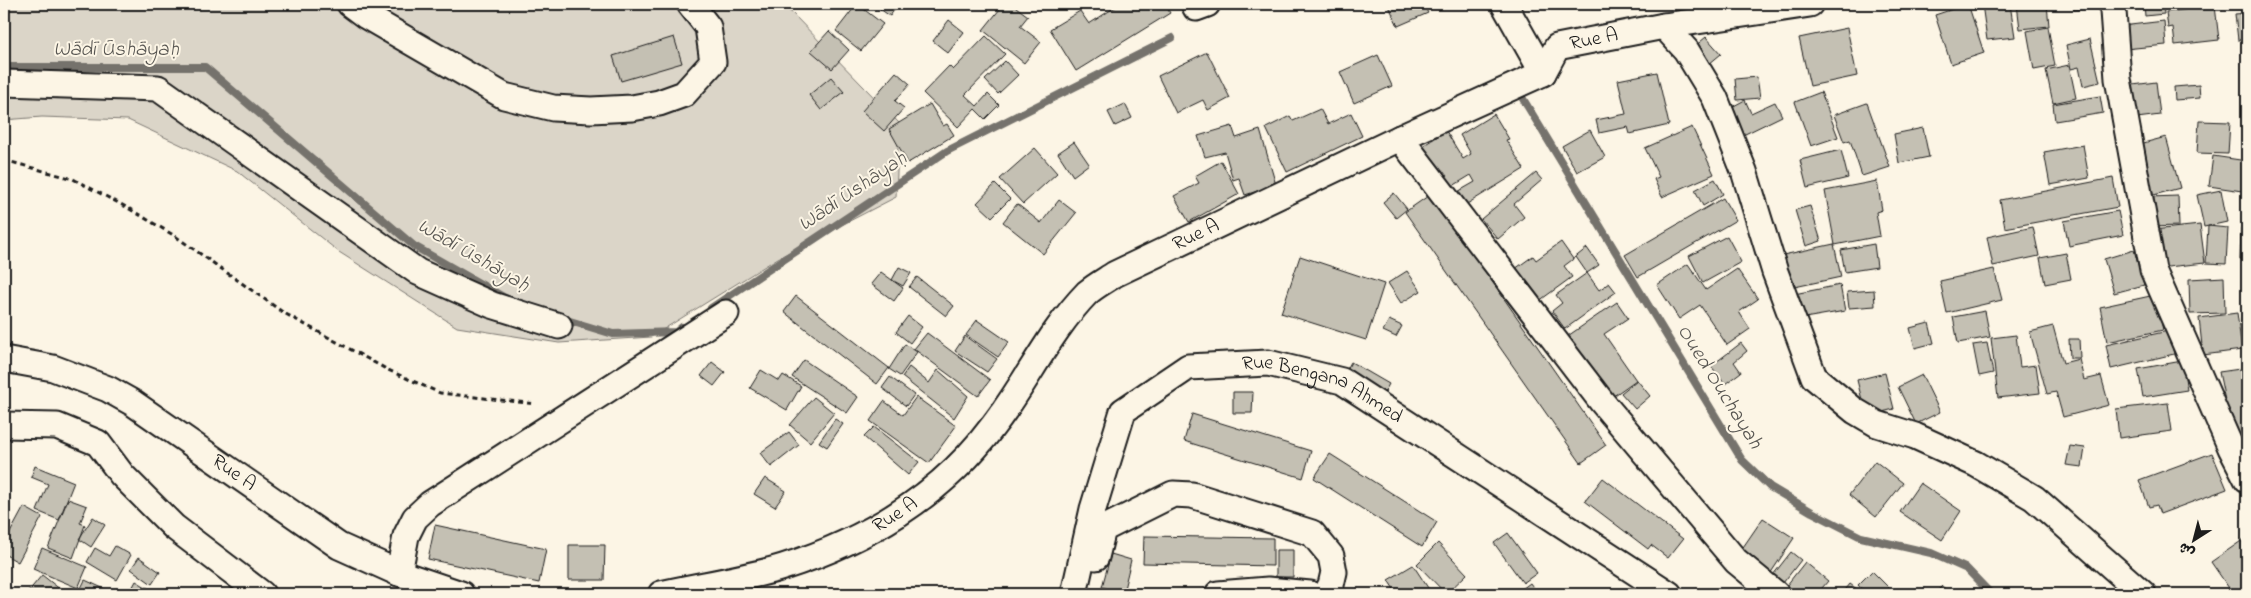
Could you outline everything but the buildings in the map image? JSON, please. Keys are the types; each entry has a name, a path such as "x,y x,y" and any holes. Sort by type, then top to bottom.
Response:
{"street":[{"path":"350,4 366,16 504,96 554,108 591,110 632,108 659,103 684,94 713,62 708,26 690,4"},
{"path":"1194,4 1196,8 1207,4"},
{"path":"1504,4 1543,73"},
{"name":"Rue A","path":"661,594 781,567 828,551 877,527 915,503 955,470 993,427 1060,328 1088,293 1115,274 1400,138 1543,73 1557,46 1664,26 1810,4"},
{"path":"2115,4 2118,80 2153,270 2247,479"},
{"path":"1664,26 1686,50 1715,98 1744,171 1775,272 1814,377 1855,412 1877,424 1915,436 1968,460 2034,498 2143,594"},
{"path":"4,83 158,88 418,272 492,306 559,326"},
{"path":"1400,138 1602,402 1736,561 1776,594"},
{"path":"399,573 406,536 415,518 430,504 726,313"},
{"name":"Rue A","path":"4,359 53,368 108,389 125,398 339,546 399,573 461,594"},
{"name":"Rue Bengana Ahmed","path":"1074,594 1093,509 1123,411 1188,367 1268,363 1342,381 1669,594"},
{"path":"4,425 58,426 98,443 122,475 174,527 262,594"},
{"path":"1087,594 1103,529 1173,494 1192,495 1312,533 1331,556 1334,572 1331,585 1326,594"},
{"path":"1218,594 1268,590 1310,594"}],"path":[{"path":"4,160 73,179 128,208 175,236 284,313 388,370 440,393 539,405"}],"shaded area":[{"path":"4,4 780,4 792,13 899,123 896,197 778,258 651,337 559,343 457,327 339,252 237,171 128,120 42,117 4,120"}],"waterway":[{"name":"Wādī Ūshāyaḥ","path":"711,308 947,151 1172,38"},
{"name":"Wādī Ūshāyaḥ","path":"4,67 205,67 414,246 505,298"},
{"name":"Oued Ouchayah","path":"1517,89 1742,460 1770,487 1812,512 1861,537 1931,553 1967,569 1991,594"},
{"name":"Wādī Ūshāyaḥ","path":"560,318 613,334 676,332 682,327"}]}
